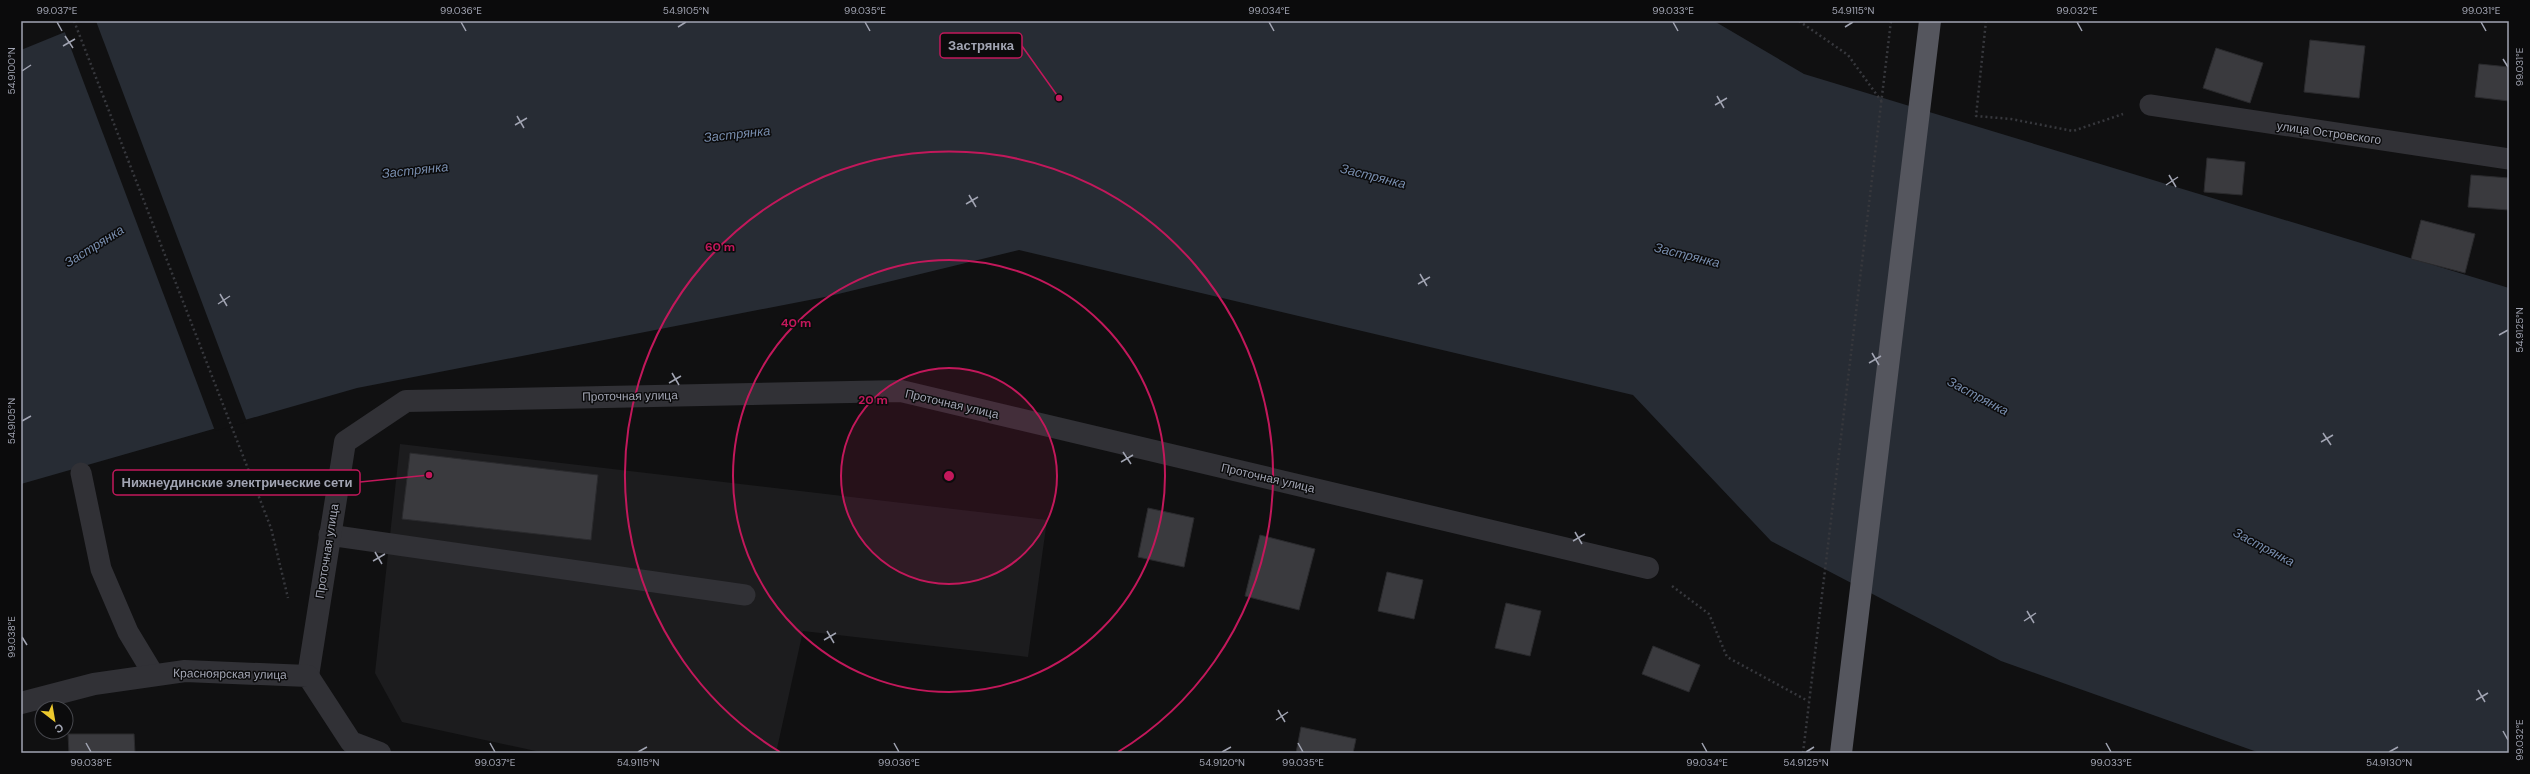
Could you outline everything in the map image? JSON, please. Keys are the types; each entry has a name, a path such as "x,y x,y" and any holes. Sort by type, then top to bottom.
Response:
{"highway":[{"path":"1841,753 1930,21"}],"street":[{"name":"Проточная улица","path":"308,676 329,535 345,442 406,401 901,391 1648,568"},
{"name":"Красноярская улица","path":"21,703 94,684 185,671 308,676"},
{"path":"308,676 351,748 380,753"}],"lane":[{"name":"улица Островского","path":"2150,104 2509,159"},
{"path":"81,473 101,569 128,632 154,675"},
{"path":"329,535 745,594"}],"path":[{"path":"1799,21 1848,55 1883,102"},
{"path":"1803,753 1808,701 1812,685 1883,102 1891,21"},
{"path":"1986,21 1976,116 2011,119 2073,131 2150,104"},
{"path":"75,22 271,528"},
{"path":"1648,568 1709,614 1727,657 1808,701"}],"shaded area":[{"path":"400,444 1047,520 1028,657 803,631 776,753 545,753 402,722 375,673"}],"water":[{"path":"92,21 1714,21 1804,74 2509,288 2509,753 2260,753 2001,661 1771,541 1633,395 1019,250 830,296 357,388 21,484 21,50"}],"pier":[{"path":"87,21 96,21 247,422 215,431 64,30"}],"building":[{"path":"2310,40 2365,46 2359,98 2304,92"},
{"path":"2216,48 2263,63 2250,103 2203,88"},
{"path":"2479,64 2509,67 2509,101 2475,97"},
{"path":"2207,158 2245,162 2242,195 2204,192"},
{"path":"2471,175 2509,178 2509,210 2468,207"},
{"path":"2421,220 2475,234 2465,273 2411,259"},
{"path":"410,453 598,475 591,540 402,519"},
{"path":"1148,508 1194,518 1184,567 1138,557"},
{"path":"1260,535 1315,549 1299,610 1245,596"},
{"path":"1387,572 1423,580 1414,619 1378,611"},
{"path":"1506,603 1541,611 1530,656 1495,648"},
{"path":"1653,646 1700,665 1689,692 1642,674"},
{"path":"1301,727 1356,739 1353,753 1296,753"},
{"path":"74,734 134,734 135,753 69,753 68,740 74,740"}],"place":[{"name":"Застрянка","path":"1059,98"},
{"name":"Нижнеудинские электрические сети","path":"429,475"}]}
